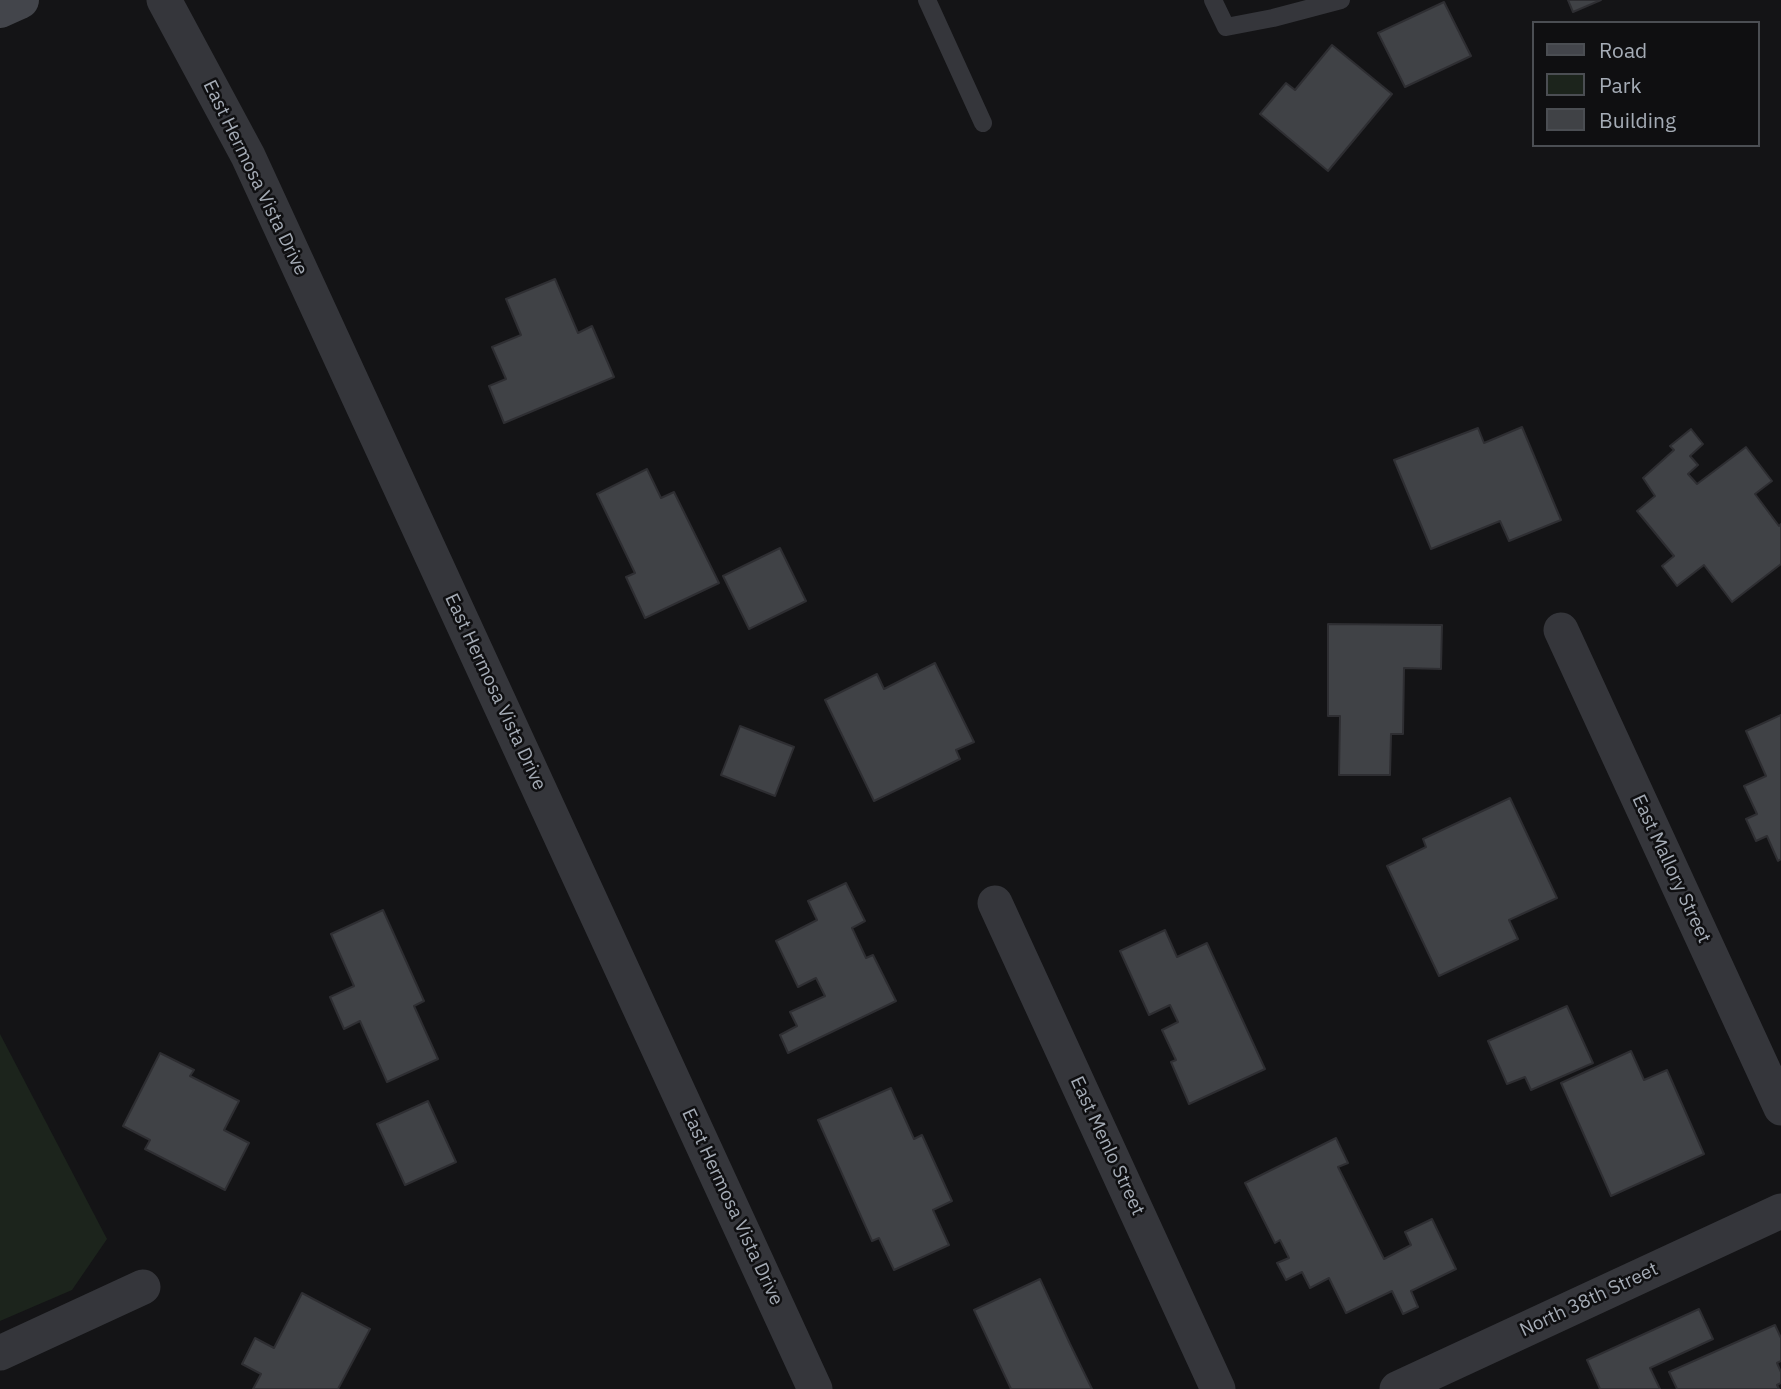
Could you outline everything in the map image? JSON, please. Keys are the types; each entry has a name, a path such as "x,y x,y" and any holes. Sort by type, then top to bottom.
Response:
{"main road":[{"path":"0,9 20,0"}],"street":[{"name":"East Hermosa Vista Drive","path":"164,0 248,156 816,1389"},
{"name":"East Mallory Street","path":"1561,630 1781,1108"},
{"name":"East Menlo Street","path":"995,903 1219,1389"},
{"name":"North 38th Street","path":"1398,1389 1781,1211"},
{"path":"0,1353 143,1287"}],"lane":[{"path":"926,0 983,123"},
{"path":"1213,0 1226,26 1273,18 1341,0"}],"green space":[{"path":"0,1034 107,1239 72,1290 0,1321"}],"building":[{"path":"1568,0 1601,0 1573,12"},
{"path":"1444,2 1471,56 1405,87 1378,33"},
{"path":"1332,45 1392,94 1328,171 1260,114 1286,83 1295,90"},
{"path":"555,279 578,333 592,326 614,377 504,423 489,386 506,379 492,347 521,335 506,299"},
{"path":"1522,427 1561,520 1509,541 1500,521 1431,549 1394,460 1478,428 1484,443"},
{"path":"1691,429 1703,444 1690,456 1698,465 1688,474 1697,484 1746,447 1772,481 1755,494 1779,526 1781,524 1781,564 1732,602 1704,565 1677,586 1662,566 1674,556 1637,511 1655,496 1643,478 1674,450 1670,446"},
{"path":"647,469 661,498 674,492 719,583 645,618 626,577 635,573 597,494"},
{"path":"780,548 806,601 749,629 723,576"},
{"path":"1328,624 1442,625 1441,669 1404,668 1403,734 1391,734 1390,775 1339,775 1340,716 1328,716"},
{"path":"935,663 974,742 956,750 960,759 874,801 825,700 877,674 884,689"},
{"path":"1781,715 1781,859 1778,861 1767,836 1756,841 1746,819 1757,814 1744,786 1766,776 1746,731"},
{"path":"740,726 794,747 775,796 721,775"},
{"path":"1510,798 1557,898 1509,920 1518,939 1439,976 1387,866 1426,847 1423,839"},
{"path":"846,883 865,921 852,928 866,958 873,955 896,1001 788,1053 780,1035 797,1026 790,1012 825,996 816,978 798,987 776,941 817,920 808,901"},
{"path":"383,910 424,1001 414,1006 438,1059 387,1082 360,1021 344,1029 330,997 354,986 331,934"},
{"path":"1165,930 1177,957 1207,943 1265,1069 1189,1104 1171,1062 1176,1060 1162,1030 1178,1022 1170,1005 1149,1015 1120,951"},
{"path":"1567,1006 1593,1063 1531,1090 1525,1077 1507,1084 1488,1041"},
{"path":"1631,1051 1644,1080 1667,1070 1704,1154 1611,1196 1561,1083"},
{"path":"160,1053 194,1070 190,1076 239,1101 224,1130 249,1143 225,1190 145,1149 150,1140 123,1126"},
{"path":"891,1088 914,1139 922,1135 952,1201 933,1210 949,1245 894,1270 879,1238 872,1241 818,1120"},
{"path":"428,1101 456,1162 405,1185 377,1124"},
{"path":"1336,1138 1348,1163 1338,1167 1384,1259 1411,1245 1405,1232 1432,1219 1456,1269 1411,1291 1418,1307 1403,1314 1392,1291 1346,1313 1329,1278 1310,1288 1302,1272 1286,1280 1277,1263 1289,1258 1280,1240 1275,1243 1245,1183"},
{"path":"1040,1279 1092,1389 1011,1389 974,1310"},
{"path":"302,1293 370,1329 338,1389 253,1389 261,1374 242,1364 255,1338 274,1348"},
{"path":"1699,1309 1713,1339 1650,1368 1660,1389 1600,1389 1587,1360"},
{"path":"1775,1325 1781,1338 1781,1361 1777,1363 1781,1372 1781,1383 1777,1385 1779,1389 1677,1389 1669,1372"}]}
